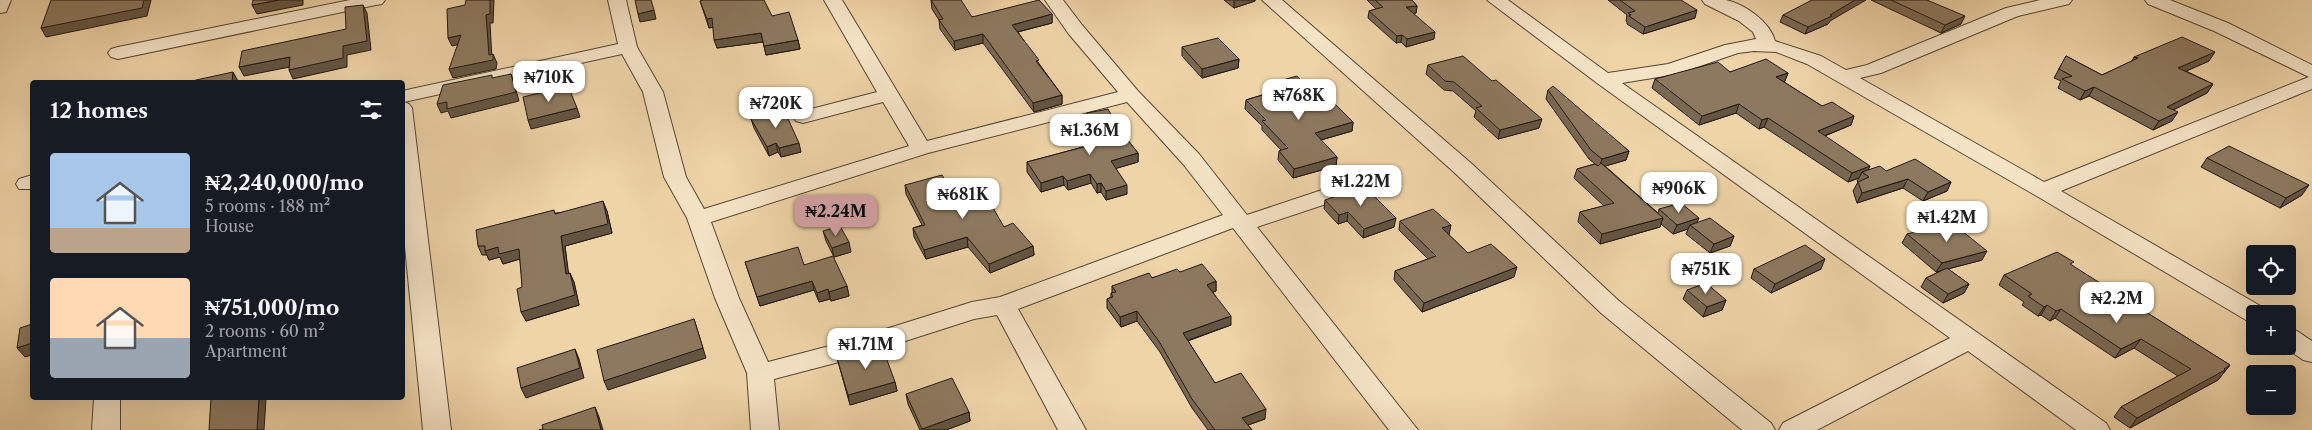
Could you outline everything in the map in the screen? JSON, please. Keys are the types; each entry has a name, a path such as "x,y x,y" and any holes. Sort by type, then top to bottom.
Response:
{"street":[{"path":"0,8 2,0"},
{"path":"118,54 376,0"},
{"path":"617,0 628,47 653,92 675,177 698,218 727,298 760,372 765,430"},
{"path":"833,0 921,149"},
{"path":"1054,0 1075,29 1191,159 1404,430"},
{"path":"1271,0 1464,169 1610,307 1761,430"},
{"path":"1496,0 2096,430"},
{"path":"1711,0 1758,25 1766,37 1767,44"},
{"path":"1845,76 1874,69 2012,12 2063,0"},
{"path":"2154,0 2222,28 2312,72"},
{"path":"1604,79 1678,68 1726,50 1767,44 1814,60 2043,190 2246,309"},
{"path":"405,96 628,47"},
{"path":"2043,190 2312,82"},
{"path":"803,118 889,95"},
{"path":"698,218 921,149 1132,95"},
{"path":"405,136 437,430"},
{"path":"760,372 843,352 972,311 1004,306 1240,221 1339,192"},
{"path":"1004,306 1072,430"},
{"path":"1794,430 1970,339"},
{"path":"2296,343 2312,354"},
{"path":"106,430 107,400"}],"building":[{"path":"51,0 144,0 142,8 41,28"},
{"path":"253,0 279,0 252,5"},
{"path":"466,0 490,0 490,14 486,15 489,55 493,54 493,60 449,69 461,35 448,38 447,9 465,5"},
{"path":"635,0 651,0 654,10 638,14"},
{"path":"764,0 772,16 789,12 798,40 764,46 761,33 714,40 712,18 707,19 700,1"},
{"path":"931,0 961,0 972,17 1039,0 1052,14 1012,25 1039,60 1036,61 1062,95 1033,103 983,34 954,41 939,20 943,19"},
{"path":"1375,0 1412,0 1417,6 1406,7 1435,32 1407,39 1402,35 1397,36 1369,11 1383,7"},
{"path":"1620,0 1681,0 1697,10 1645,27 1629,16 1631,15 1628,13 1635,11"},
{"path":"1812,0 1855,0 1830,15 1832,16 1808,27 1783,15"},
{"path":"1891,0 1927,0 1965,16 1945,25"},
{"path":"363,5 367,41 343,46 343,58 289,70 290,57 239,67 242,51 346,29 345,7"},
{"path":"2182,37 2215,52 2178,68 2213,84 2167,107 2178,112 2159,121 2094,87 2085,91 2062,79 2072,76 2059,69 2066,56 2102,75 2138,58 2134,57"},
{"path":"1218,38 1239,59 1202,69 1182,47"},
{"path":"1463,56 1492,81 1496,80 1542,119 1500,130 1476,108 1482,106 1454,82 1445,81 1428,65"},
{"path":"1766,59 1788,73 1776,77 1822,106 1832,102 1854,116 1818,131 1870,166 1852,173 1768,118 1762,120 1739,104 1702,116 1655,79 1718,62 1730,72"},
{"path":"233,72 232,80 196,80"},
{"path":"511,74 516,92 447,109 447,102 437,104 443,85 492,75 492,78"},
{"path":"1297,76 1322,101 1330,99 1353,122 1315,133 1337,157 1294,169 1279,151 1288,148 1262,121 1266,120 1246,100 1279,90 1272,83"},
{"path":"568,86 577,108 528,120 523,97"},
{"path":"1553,86 1629,151 1602,159 1591,150 1548,90"},
{"path":"783,108 799,143 779,148 776,143 767,147 751,119"},
{"path":"1108,109 1119,129 1138,153 1111,161 1127,185 1106,191 1101,183 1097,184 1090,174 1067,181 1063,176 1041,183 1027,162 1102,142 1087,113"},
{"path":"2229,146 2309,185 2286,198 2207,158"},
{"path":"1915,159 1951,182 1928,192 1908,179 1862,193 1858,182 1869,177 1862,172 1880,166 1886,171"},
{"path":"1601,163 1663,218 1602,234 1580,212 1614,203 1577,169 1595,164 1598,166"},
{"path":"942,175 952,192 980,185 1004,227 1013,223 1033,246 989,264 967,237 924,250 913,228 925,225 905,185"},
{"path":"1364,186 1396,218 1364,229 1348,212 1339,215 1325,200"},
{"path":"603,201 608,224 561,236 566,274 570,273 575,295 521,312 517,289 522,287 519,249 499,254 498,247 485,251 485,246 478,246 476,230 554,210 555,214"},
{"path":"1681,203 1699,218 1677,225 1659,209"},
{"path":"1433,209 1451,225 1442,228 1468,253 1491,244 1517,267 1424,303 1395,271 1436,256 1400,221"},
{"path":"1710,218 1734,236 1714,244 1690,225"},
{"path":"1952,223 1987,251 1942,263 1907,234"},
{"path":"840,226 849,242 832,248 823,231"},
{"path":"1805,245 1825,259 1775,284 1754,269"},
{"path":"798,247 804,265 833,256 847,286 829,292 828,289 817,293 812,281 757,297 745,262"},
{"path":"2057,252 2074,262 2070,264 2230,365 2225,370 2137,418 2121,407 2191,369 2141,339 2121,349 2061,309 2056,311 2047,305 2044,307 2028,296 2032,294 2004,275"},
{"path":"1202,264 1216,281 1207,285 1231,316 1183,333 1215,383 1241,373 1266,409 1242,418 1252,430 1215,430 1192,399 1160,343 1137,311 1120,317 1107,299 1113,297 1111,293 1116,292 1112,286 1149,273 1152,278 1177,269 1180,272"},
{"path":"1947,268 1969,284 1948,294 1926,278"},
{"path":"1706,283 1726,300 1707,307 1687,290"},
{"path":"694,319 703,348 604,381 597,350"},
{"path":"30,325 30,344 17,348 20,328"},
{"path":"882,346 895,382 848,395 837,358"},
{"path":"575,349 580,368 521,388 517,368"},
{"path":"952,378 969,412 922,429 906,394"},
{"path":"211,400 259,400 257,430 209,430"},
{"path":"595,407 601,430 539,430 543,429 542,425"}]}
